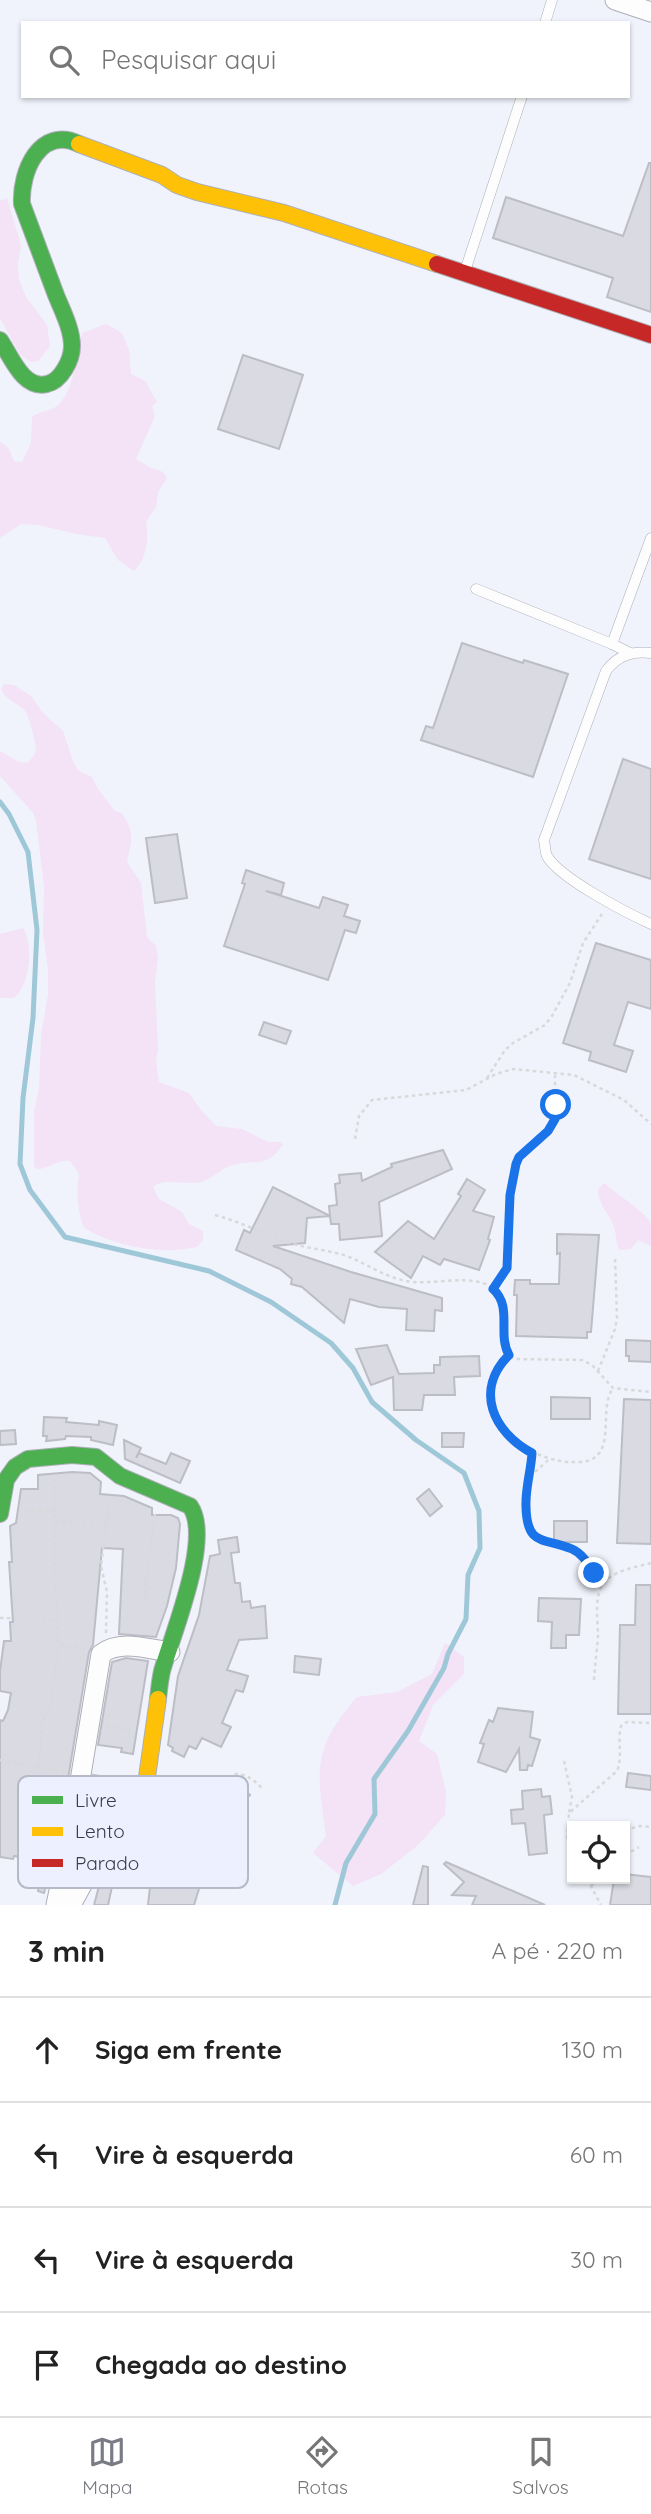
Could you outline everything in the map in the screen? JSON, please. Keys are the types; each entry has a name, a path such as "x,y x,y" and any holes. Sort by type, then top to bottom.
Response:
{"street":[{"path":"615,0 651,12"},
{"path":"0,340 27,381 36,385 49,384 59,377 71,356 72,343 66,321 22,204 21,189 37,151 47,141 58,138 67,138 96,152 162,175 177,185 197,192 284,213 651,335"},
{"path":"0,1512 6,1480 15,1467 28,1459 55,1456 96,1457 130,1482 190,1506 195,1513 197,1523 190,1581 162,1672 147,1776"},
{"path":"82,1775 105,1651 124,1646 170,1652"},
{"path":"71,1905 80,1888"}],"lane":[{"path":"546,21 552,0"},
{"path":"465,271 521,98"},
{"path":"612,644 651,538"},
{"path":"476,589 630,653"},
{"path":"651,653 630,653 619,657 607,671 544,840 547,856 565,874 651,924"}],"path":[{"path":"486,1080 505,1050 545,1025 570,982 583,943 611,903"},
{"path":"355,1139 359,1116 372,1100 466,1090 513,1069 575,1075 624,1100 651,1124"},
{"path":"493,1289 507,1268 510,1195 516,1164 519,1157 548,1131 555,1119 555,1074"},
{"path":"215,1215 291,1243 347,1256 396,1279 430,1283 478,1282 493,1289 502,1298 505,1343 509,1355 514,1359 582,1360 592,1364 613,1388 651,1392"},
{"path":"598,1371 615,1329 615,1256"},
{"path":"509,1355 498,1366 492,1383 490,1397 495,1420 521,1447 549,1459 583,1462 594,1458 601,1451 606,1432 607,1396 613,1388"},
{"path":"532,1453 526,1513 530,1530 535,1538 572,1549 581,1555 594,1573 607,1579"},
{"path":"39,1768 42,1723 52,1699 58,1644 55,1456"},
{"path":"530,1476 549,1459"},
{"path":"58,1644 105,1651 107,1592 101,1566 113,1470"},
{"path":"144,1648 147,1602 145,1592 154,1514 166,1496"},
{"path":"0,1512 55,1510"},
{"path":"55,1522 106,1524"},
{"path":"594,1680 600,1591 607,1579 625,1570 651,1563"},
{"path":"0,1618 57,1620"},
{"path":"91,1723 152,1733"},
{"path":"569,1813 617,1771 620,1763 618,1739 621,1726 627,1723 651,1723"},
{"path":"0,1760 82,1775"},
{"path":"564,1761 572,1797 569,1821"},
{"path":"231,1776 233,1773 243,1773 263,1789"},
{"path":"630,1829 651,1827"},
{"path":"630,1852 639,1847"},
{"path":"591,1886 601,1905"}],"shaded area":[{"path":"7,198 21,245 19,280 26,297 47,325 50,346 38,361 31,362 20,355 0,318 0,201"},
{"path":"106,324 122,333 129,350 131,374 145,381 157,402 152,406 155,416 136,459 163,472 167,478 158,492 156,507 146,522 146,548 134,571 118,560 105,538 21,524 0,538 0,442 8,447 14,461 22,462 31,443 32,417 57,406 67,392 82,333"},
{"path":"4,684 14,685 31,696 43,713 63,731 74,764 79,771 92,777 115,811 122,813 131,831 127,862 141,883 147,937 156,946 158,958 155,983 158,1049 156,1061 159,1082 189,1093 216,1126 242,1129 268,1142 283,1144 265,1160 230,1166 201,1182 169,1182 153,1187 159,1199 182,1212 189,1224 203,1231 203,1240 197,1247 154,1250 97,1235 84,1228 78,1201 79,1174 70,1161 61,1161 41,1169 34,1166 34,1111 39,1089 41,1035 48,995 43,933 44,887 36,821 33,813 0,776 0,751 19,762 27,763 36,749 27,714 3,693 1,689"},
{"path":"23,928 29,954 24,984 14,998 0,998 0,934"},
{"path":"604,1183 649,1220 651,1246 638,1240 631,1249 620,1250 612,1222 599,1196 598,1190"},
{"path":"445,1643 464,1657 464,1674 433,1705 419,1741 437,1754 446,1792 445,1815 417,1846 381,1874 353,1886 313,1853 326,1836 320,1777 325,1747 331,1732 357,1697 397,1692 432,1674"}],"building":[{"path":"649,163 651,312 607,297 613,278 493,238 506,197 623,236"},
{"path":"243,355 303,375 279,449 218,429"},
{"path":"462,643 568,674 533,777 421,740 426,726 433,728"},
{"path":"623,759 651,769 651,879 589,859"},
{"path":"177,834 187,898 155,903 146,838"},
{"path":"246,870 284,883 281,895 266,891 319,908 323,897 348,905 344,916 360,921 356,933 345,930 328,980 224,946 245,884 242,883"},
{"path":"596,943 651,960 651,1009 628,1002 614,1045 633,1051 626,1072 589,1060 591,1052 563,1043"},
{"path":"264,1022 291,1031 286,1044 259,1035"},
{"path":"443,1150 452,1169 379,1202 382,1236 340,1240 339,1224 331,1224 329,1206 337,1205 335,1184 340,1183 339,1175 361,1173 362,1181 392,1167 391,1164"},
{"path":"467,1179 485,1190 473,1211 494,1217 488,1239 490,1240 479,1270 444,1259 440,1265 423,1256 411,1278 375,1252 408,1221 434,1239 461,1196 458,1194"},
{"path":"273,1187 330,1216 307,1218 305,1243 273,1246 442,1298 442,1311 435,1310 434,1331 406,1330 407,1309 379,1307 350,1299 344,1323 302,1287 291,1284 292,1279 280,1269 236,1250 244,1230 250,1233"},
{"path":"557,1234 599,1235 591,1332 587,1332 587,1338 516,1336 515,1280 530,1280 530,1284 559,1284 560,1253 557,1254"},
{"path":"626,1340 651,1341 651,1362 629,1361 629,1356 626,1356"},
{"path":"387,1345 399,1374 434,1373 434,1365 440,1365 440,1357 479,1356 480,1376 454,1377 455,1395 424,1395 422,1410 394,1410 393,1377 371,1385 356,1349"},
{"path":"551,1397 590,1398 590,1419 551,1419"},
{"path":"624,1399 651,1400 651,1544 617,1543"},
{"path":"44,1417 67,1418 66,1422 99,1425 99,1421 117,1425 113,1445 91,1440 91,1437 66,1436 65,1439 46,1441 47,1436 43,1436"},
{"path":"15,1430 16,1444 0,1445 0,1431"},
{"path":"442,1433 464,1433 463,1447 442,1447"},
{"path":"124,1440 141,1448 136,1458 139,1453 166,1464 171,1453 190,1461 180,1483 125,1459"},
{"path":"90,1473 101,1482 100,1494 124,1496 152,1508 152,1515 171,1515 178,1518 180,1524 176,1568 156,1637 119,1634 123,1549 102,1548 93,1645 89,1652 68,1776 18,1776 18,1857 14,1856 13,1859 0,1857 0,1720 3,1721 8,1710 11,1693 0,1691 0,1671 4,1641 11,1641 10,1622 13,1622 9,1562 12,1562 10,1526 16,1523 21,1489 38,1489 38,1475"},
{"path":"429,1489 442,1506 430,1516 417,1499"},
{"path":"554,1521 587,1521 587,1542 554,1542"},
{"path":"237,1537 239,1552 231,1553 235,1583 240,1583 242,1602 250,1601 251,1608 265,1606 267,1638 239,1640 227,1670 248,1676 243,1692 236,1690 222,1723 231,1727 221,1747 202,1738 196,1749 189,1746 184,1757 172,1751 173,1748 168,1745 178,1676 199,1615 210,1556 220,1554 218,1540"},
{"path":"636,1585 651,1585 651,1714 618,1714 620,1625 635,1625"},
{"path":"539,1598 581,1599 579,1635 566,1635 566,1648 551,1648 552,1622 538,1621"},
{"path":"295,1656 321,1659 319,1675 294,1672"},
{"path":"126,1658 148,1661 133,1754 121,1752 122,1748 98,1745 112,1662"},
{"path":"498,1708 533,1712 530,1737 540,1740 532,1766 528,1765 527,1770 520,1770 519,1749 506,1772 478,1762 484,1744 480,1743 489,1720 493,1722"},
{"path":"628,1773 651,1776 651,1790 626,1787"},
{"path":"541,1789 542,1797 550,1796 552,1814 544,1815 547,1853 529,1855 525,1823 512,1824 511,1810 523,1809 522,1791"},
{"path":"446,1862 545,1905 472,1905 476,1896 452,1895 464,1882 444,1864"},
{"path":"423,1866 428,1867 428,1905 413,1905"},
{"path":"630,1875 651,1877 651,1905 610,1905 613,1884 630,1884"},
{"path":"99,1888 112,1888 108,1905 94,1905"},
{"path":"150,1888 199,1888 194,1905 148,1905"}],"waterway":[{"path":"0,802 28,852 37,930 33,1018 23,1098 20,1164 30,1190 65,1237 209,1271 271,1302 331,1343 353,1368 372,1402 416,1440 464,1473 479,1511 480,1548 468,1575 466,1619 444,1668 408,1731 374,1779 375,1814 346,1863 335,1905"}],"traffic: fast":[{"path":"0,340 24,377 31,382 52,382 68,363 72,352 70,333 22,204 22,191 29,166 43,146 53,141 65,140 79,144"},
{"path":"0,1514 6,1480 15,1467 28,1459 72,1455 96,1457 120,1476 190,1506 196,1521 194,1563 162,1671 158,1699"}],"traffic: slow":[{"path":"79,144 162,175 177,185 197,192 284,213 437,264"},
{"path":"147,1776 158,1699"}],"traffic: jam":[{"path":"437,264 651,335"}],"route":[{"path":"556,1105 555,1119 548,1131 519,1157 512,1180 507,1268 493,1289 502,1298 505,1343 509,1355 498,1366 490,1397 495,1420 521,1447 532,1453 526,1506 530,1530 535,1538 543,1542 572,1549 581,1555 594,1573"}]}
